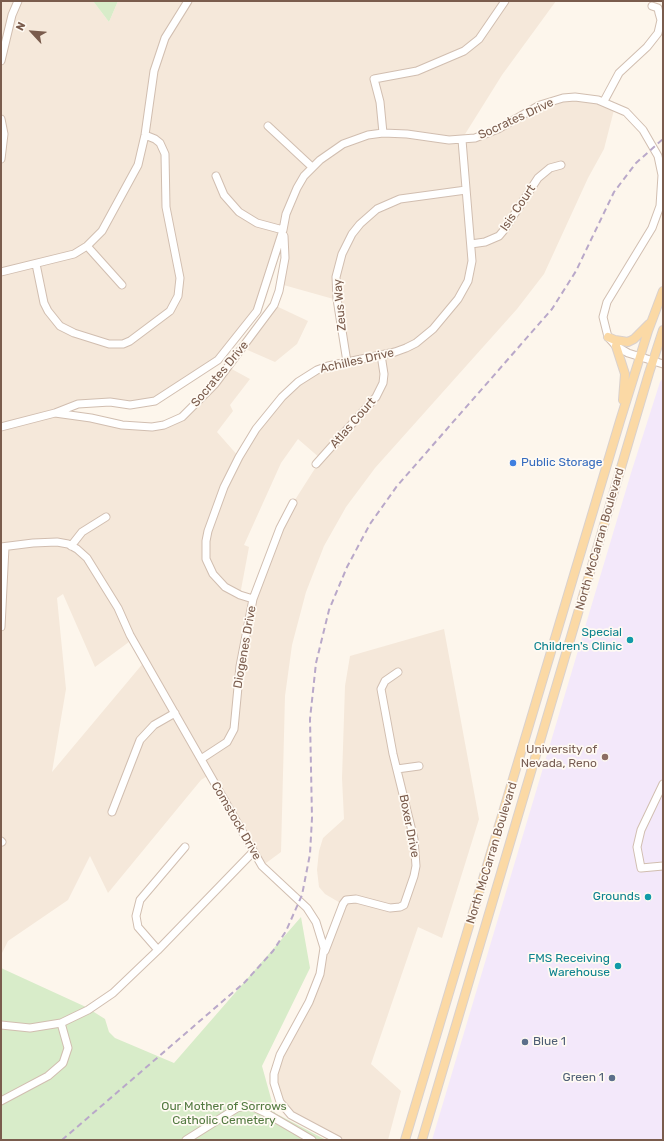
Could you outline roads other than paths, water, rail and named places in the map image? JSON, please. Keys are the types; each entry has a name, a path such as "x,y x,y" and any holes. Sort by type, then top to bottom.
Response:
{"main road":[{"name":"North McCarran Boulevard","path":"405,1140 620,421 652,320 663,291"},
{"path":"608,337 628,342 634,339 652,320"},
{"name":"North McCarran Boulevard","path":"422,1140 652,361 663,330"},
{"path":"616,346 625,374 620,421"}],"street":[{"path":"1,61 18,1"},
{"path":"1,272 63,258 87,246 102,231 133,176 142,152 150,89 159,54 173,24 188,1"},
{"path":"383,133 380,102 374,79 417,71 464,51 479,39 505,1"},
{"path":"604,101 619,73 647,47 658,33 660,20 659,12 658,8 652,6"},
{"path":"1,27 9,29"},
{"name":"Socrates Drive","path":"1,426 55,413 78,404 110,402 130,405 155,401 218,360 257,311 283,230 290,201 297,188 312,167 331,151 343,144 368,135 383,133 462,140 486,134 552,101 575,97 604,101 626,112 643,130 658,156 663,186 660,206 652,228 607,302 603,317 608,337 616,346 628,353 663,364"},
{"path":"1,119 4,134 1,159"},
{"path":"268,126 312,167"},
{"path":"36,264 48,311 60,326 74,333 109,344 123,344 170,311 178,296 180,278 166,206 165,154 160,143 145,135"},
{"name":"Achilles Drive","path":"253,598 232,592 222,585 213,574 206,559 205,546 208,531 224,487 244,448 256,429 282,397 298,382 316,370 406,348 425,336 458,299 468,281 471,244 462,140"},
{"name":"Isis Court","path":"471,244 485,242 499,236 538,178 550,168 561,165"},
{"path":"216,176 224,195 239,212 257,223 283,230"},
{"name":"Zeus Way","path":"347,362 337,300 336,278 342,254 352,234 368,216 394,201 411,196 466,190"},
{"name":"Socrates Drive","path":"55,413 122,424 152,427 164,425 182,417 215,384 274,306 279,291 285,258 283,230"},
{"path":"87,246 122,285"},
{"name":"Atlas Court","path":"316,464 376,397 383,383 384,374 381,355"},
{"name":"Diogenes Drive","path":"201,759 227,742 234,728 241,660 253,598 280,528 293,503"},
{"path":"72,546 82,532 106,518"},
{"name":"Comstock Drive","path":"3,547 58,542 72,546 87,558 118,608 130,635 253,852 262,866 314,917 321,934 324,955 316,989 276,1063 274,1084 280,1102 286,1110 326,1138 338,1140"},
{"path":"1,628 3,547"},
{"name":"Boxer Drive","path":"324,955 343,904 346,900 356,899 396,909 404,905 414,876 416,856 381,689 385,681 398,672"},
{"path":"112,812 140,740 154,725 175,713"},
{"path":"397,769 419,766"},
{"path":"663,784 638,838 637,846 641,868 663,866"},
{"path":"158,950 138,927 136,916 140,900 185,847"},
{"path":"1,1025 30,1028 61,1023 88,1010 113,993 158,950 253,852"},
{"path":"1,1100 48,1076 63,1063 68,1048 61,1023"},
{"path":"186,1140 237,1108 249,1105 312,1140"}],"railway":[{"path":"62,1140 245,982 273,951 286,931 302,895 310,854 312,818 310,719 316,663 329,610 347,567 370,524 397,486 552,309 576,271 614,192 636,163 663,139"}],"place":[{"name":"Public Storage","path":"513,463"},
{"name":"Special Children's Clinic","path":"630,640"},
{"name":"University of Nevada, Reno","path":"605,757"},
{"name":"Grounds","path":"648,897"},
{"name":"FMS Receiving Warehouse","path":"618,966"},
{"name":"Blue 1","path":"525,1042"},
{"name":"Green 1","path":"612,1078"}],"park label":[{"name":"Our Mother of Sorrows Catholic Cemetery","path":"224,1114"}]}
